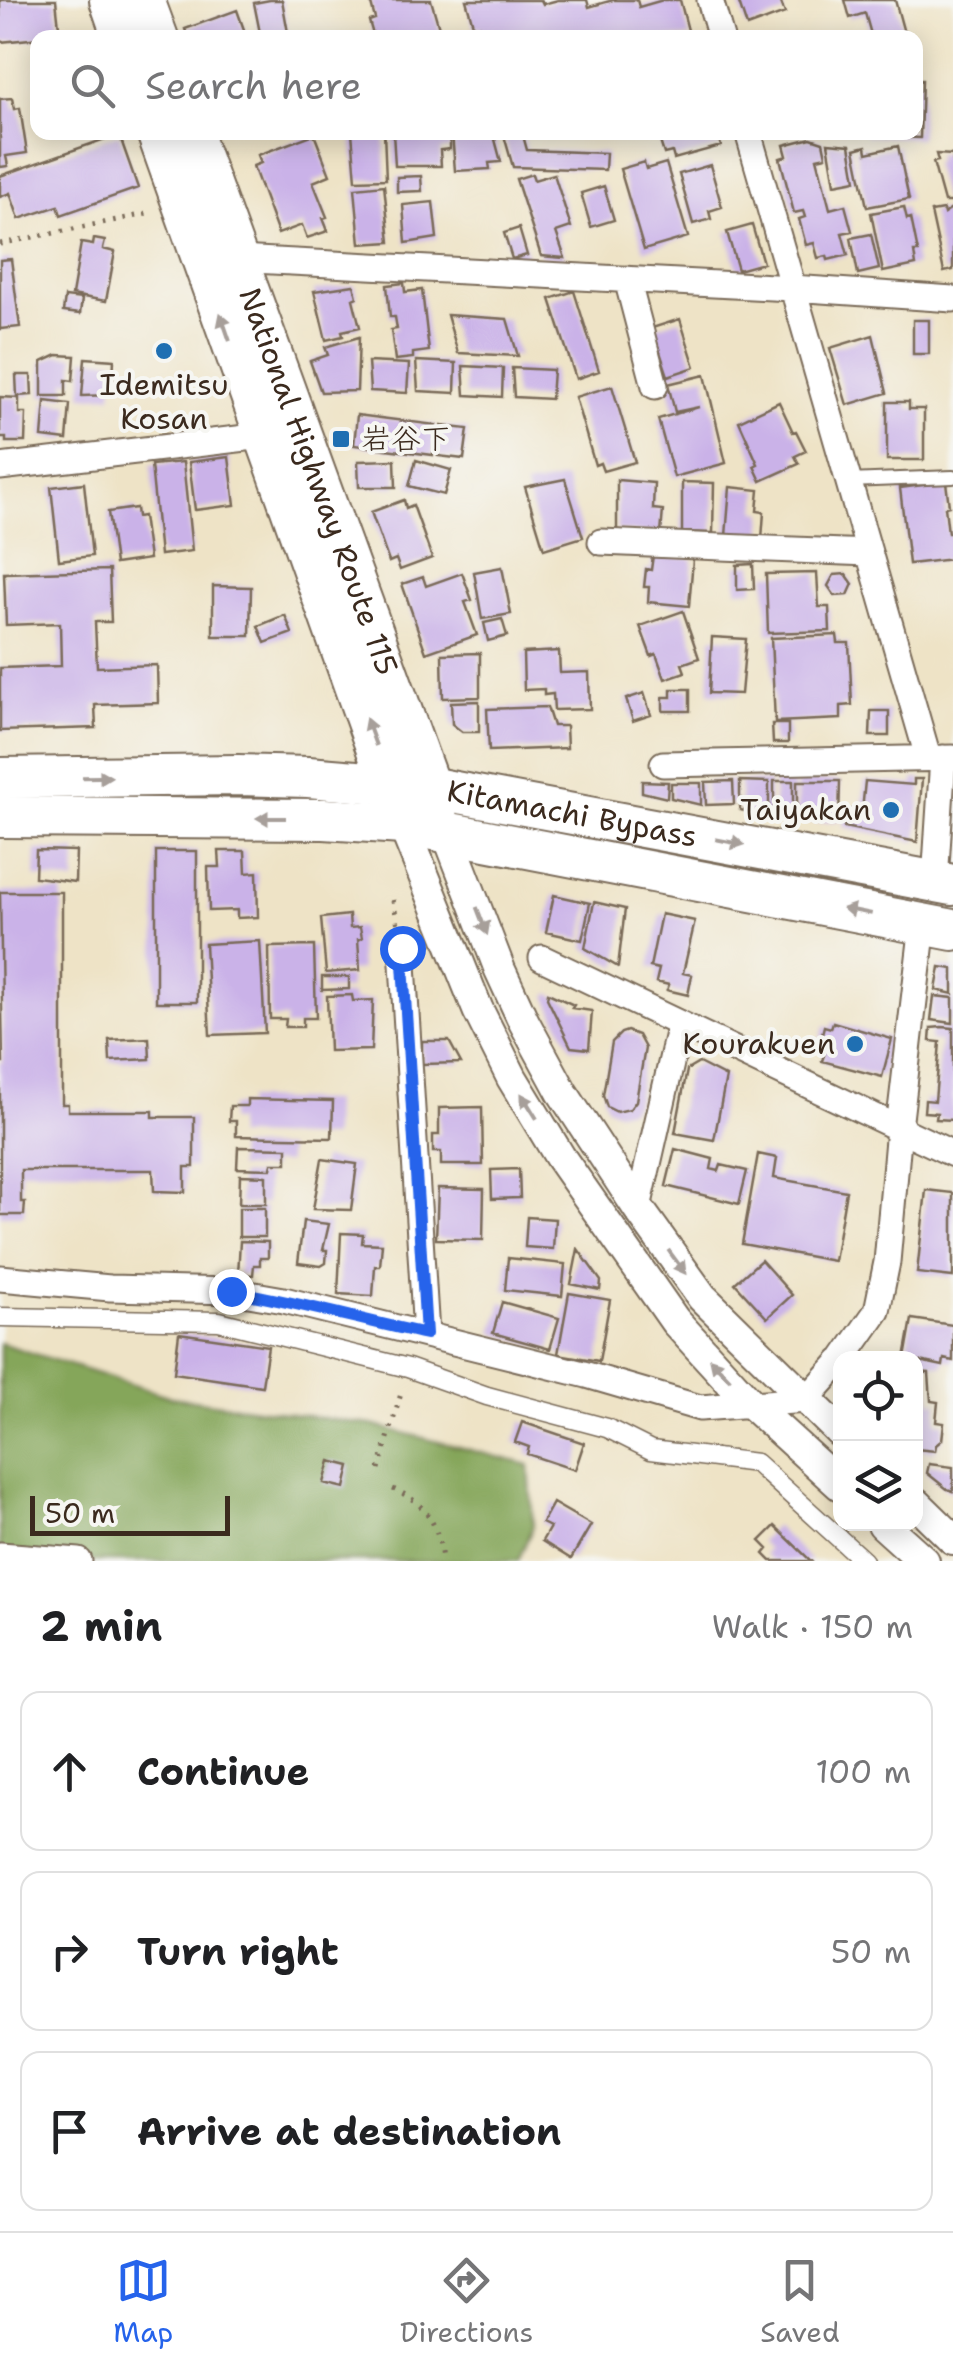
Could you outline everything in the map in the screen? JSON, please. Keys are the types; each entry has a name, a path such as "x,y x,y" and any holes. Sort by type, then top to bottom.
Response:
{"highway":[{"path":"110,0 121,30"},
{"path":"144,0 155,30"},
{"name":"National Highway Route 115","path":"160,140 183,204 220,264 409,786 403,824"},
{"name":"National Highway Route 115","path":"193,140 263,436 409,786 446,830"},
{"name":"Kitamachi Bypass","path":"0,778 238,775 409,786 944,883"},
{"name":"Kitamachi Bypass","path":"0,818 324,818 403,824 938,927"}],"street":[{"path":"710,0 719,30"},
{"path":"750,140 869,553 942,758 944,883"},
{"path":"220,264 627,279 953,300"},
{"path":"627,279 655,386"},
{"path":"0,468 263,436"},
{"path":"601,542 869,553"},
{"path":"664,764 942,758"},
{"path":"403,824 478,1010 512,1078 560,1157 675,1320 752,1404 833,1479"},
{"path":"446,830 524,1022 562,1092 702,1296 833,1425"},
{"path":"849,1351 878,1312 887,1262 899,1128 938,927"},
{"path":"402,948 426,1334"},
{"path":"542,958 953,1154"},
{"path":"638,1208 680,1024"},
{"path":"0,1278 110,1288 231,1291 284,1300 700,1408 806,1400 833,1370"},
{"path":"0,1317 219,1321 408,1368 488,1396 607,1428 652,1450 756,1464 864,1561"},
{"path":"923,1510 953,1538"},
{"path":"891,1531 924,1561"},
{"path":"0,1555 80,1561"}],"lane":[{"path":"848,481 953,477"}],"path":[{"path":"0,244 136,218 183,204"},
{"path":"379,1469 408,1368"},
{"path":"394,1489 412,1496 440,1533 442,1561"}],"green space":[{"path":"0,1343 171,1397 372,1425 529,1465 533,1526 518,1561 0,1561"}],"building":[{"path":"0,0 56,0 59,30 30,30 30,39 0,42"},
{"path":"282,0 288,30 259,30 254,3"},
{"path":"370,0 431,0 440,30 372,30 369,21 375,19"},
{"path":"466,0 541,0 543,4 587,0 589,7 613,0 637,0 639,7 680,0 688,30 481,30 480,26 474,28"},
{"path":"738,0 780,0 785,13 747,27"},
{"path":"845,0 895,0 903,30 870,30 865,13 850,18"},
{"path":"237,10 244,30 185,30"},
{"path":"12,98 14,109 20,108 27,153 6,156 8,166 0,167 0,99"},
{"path":"102,140 121,140 138,188 61,215 58,206 19,219 10,193 0,197 0,176"},
{"path":"298,140 316,140 330,175 313,182 327,217 323,218 328,231 307,238 302,225 278,234 253,166 261,163 258,155"},
{"path":"353,140 384,140 386,179 356,180"},
{"path":"393,140 450,140 450,149 440,150 441,166 395,166"},
{"path":"453,140 495,140 501,162 489,163 490,169 455,171"},
{"path":"505,140 524,140 527,150 606,153 605,170 513,167"},
{"path":"660,140 719,140 721,146 674,159 672,152 664,154"},
{"path":"803,140 823,142 826,156 817,158 830,209 845,205 852,231 842,233 848,255 818,258 814,243 806,245 799,219 805,217 803,211 794,213 780,158 787,156 784,145"},
{"path":"828,143 850,145 856,180 835,184"},
{"path":"866,146 867,153 898,146 909,199 867,207 855,149"},
{"path":"936,154 953,155 953,202 944,202 933,162 938,161"},
{"path":"644,162 646,169 666,163 688,237 644,250 620,169"},
{"path":"710,165 722,207 709,211 711,219 693,224 679,174"},
{"path":"532,174 534,180 554,174 571,227 556,232 565,258 541,256 516,179"},
{"path":"421,176 422,191 397,192 397,177"},
{"path":"384,185 390,242 360,244 355,188"},
{"path":"604,186 614,220 591,227 581,193"},
{"path":"433,202 437,238 406,243 403,205"},
{"path":"904,207 907,219 911,218 918,252 914,252 916,265 883,272 871,213"},
{"path":"953,208 953,270 944,272 931,212 943,210 944,214"},
{"path":"752,225 763,263 738,270 727,232"},
{"path":"519,228 527,255 512,259 504,233"},
{"path":"871,234 879,269 858,274 851,238"},
{"path":"94,239 105,241 103,249 115,252 106,301 72,295 81,243 93,245"},
{"path":"11,259 20,327 0,329 0,260"},
{"path":"404,283 405,292 422,290 429,351 395,360 391,330 397,329 395,317 390,317 387,285"},
{"path":"354,285 360,327 326,340 314,291"},
{"path":"574,291 599,371 576,379 550,299"},
{"path":"65,297 82,299 80,314 63,312"},
{"path":"447,315 507,319 518,356 458,353"},
{"path":"680,319 695,367 668,376 652,328"},
{"path":"913,320 929,320 929,354 913,354"},
{"path":"873,335 887,393 847,405 830,348"},
{"path":"359,337 357,391 321,392 310,361 328,355 325,347"},
{"path":"57,355 75,356 73,381 66,380 66,396 42,396 42,362"},
{"path":"85,358 114,360 112,395 82,396"},
{"path":"416,361 456,363 455,393 418,391"},
{"path":"368,362 409,364 407,393 370,391"},
{"path":"463,366 503,368 502,397 465,395"},
{"path":"512,368 553,370 551,399 514,397"},
{"path":"16,375 31,375 32,395 17,396"},
{"path":"705,375 726,463 674,477 658,419 699,407 675,412 668,384"},
{"path":"612,386 635,462 603,471 600,463 595,465 575,397"},
{"path":"0,397 19,398 19,413 26,413 25,442 6,442 6,438 0,438"},
{"path":"45,401 70,404 67,440 42,437"},
{"path":"779,402 806,451 795,456 799,464 761,481 754,466 758,464 739,421"},
{"path":"887,402 909,402 909,409 924,409 924,460 887,460"},
{"path":"357,415 436,425 433,455 354,445"},
{"path":"442,426 468,429 464,459 438,456"},
{"path":"229,457 235,505 195,510 189,462"},
{"path":"395,460 396,487 359,487 358,461"},
{"path":"416,460 451,470 444,495 409,486"},
{"path":"183,462 192,551 160,555 151,465"},
{"path":"565,479 583,537 544,549 525,487"},
{"path":"617,480 654,483 653,509 663,510 661,534 617,531"},
{"path":"682,482 714,483 713,533 682,532"},
{"path":"946,482 949,506 945,507 948,533 953,533 953,559 909,564 900,488"},
{"path":"84,483 92,556 59,560 51,487"},
{"path":"730,487 759,490 757,511 764,512 762,539 726,536"},
{"path":"404,500 406,508 413,505 432,558 400,570 396,559 389,562 371,512"},
{"path":"136,508 137,517 143,516 149,559 115,564 108,512"},
{"path":"653,555 693,559 689,606 648,602 649,587 644,587"},
{"path":"753,564 754,589 737,590 737,565"},
{"path":"502,567 511,614 482,619 474,572"},
{"path":"109,570 111,622 95,622 97,667 157,665 158,703 95,705 96,728 0,731 0,668 61,666 60,623 6,625 4,573"},
{"path":"462,573 472,600 465,602 477,635 426,653 402,584 423,577 426,586"},
{"path":"817,573 819,607 829,607 830,631 768,633 766,574"},
{"path":"846,574 853,584 848,595 835,596 828,586 834,575"},
{"path":"213,586 251,587 250,636 213,636"},
{"path":"683,611 699,658 682,664 685,672 665,679 640,626"},
{"path":"285,615 292,633 265,643 258,626"},
{"path":"502,619 507,636 488,641 484,623"},
{"path":"837,635 838,643 849,643 852,705 841,706 841,719 775,722 771,638"},
{"path":"712,637 746,639 741,694 709,693"},
{"path":"559,651 560,673 589,672 590,709 554,710 553,694 544,695 544,689 524,690 523,653"},
{"path":"480,653 480,697 443,698 442,654"},
{"path":"671,689 690,689 690,711 663,711 663,697 671,697"},
{"path":"644,693 651,715 633,721 626,699"},
{"path":"479,701 479,732 462,732 452,724 451,702"},
{"path":"547,707 553,726 566,726 567,748 489,751 487,709"},
{"path":"871,711 889,711 889,736 870,736"},
{"path":"772,724 788,724 788,743 773,743"},
{"name":"Taiyakan","path":"914,779 922,779 917,842 844,827 846,809 862,811 865,781 914,785"},
{"path":"642,781 668,782 667,798 642,792"},
{"path":"733,781 734,804 706,805 705,782"},
{"path":"740,781 769,782 769,817 740,810"},
{"path":"774,781 793,781 793,819 774,818"},
{"path":"797,781 840,781 839,822 797,822"},
{"path":"671,783 701,783 701,805 671,798"},
{"path":"36,850 76,851 75,882 35,877"},
{"path":"156,851 197,851 197,1002 156,1002"},
{"path":"219,851 245,851 246,873 257,872 258,917 237,918 237,910 209,911 208,867 220,867"},
{"path":"0,892 62,892 62,1104 68,1104 68,1111 153,1111 153,1117 194,1117 194,1167 185,1167 185,1192 154,1191 153,1170 21,1170 24,1215 0,1215"},
{"path":"554,895 590,903 582,940 546,932"},
{"path":"594,902 625,909 618,967 585,948"},
{"path":"661,914 695,921 683,973 692,975 688,995 667,990 669,985 656,982 659,969 650,967"},
{"path":"349,915 350,928 360,927 360,970 326,973 321,918"},
{"path":"260,941 265,1033 210,1035 205,944"},
{"path":"314,946 316,1018 303,1018 303,1027 285,1027 286,1019 270,1019 269,947"},
{"path":"940,967 953,969 953,994 936,990"},
{"path":"322,977 349,977 349,989 322,990"},
{"path":"548,993 574,1005 572,1008 592,1011 589,1049 571,1047"},
{"path":"352,995 353,1001 373,1000 371,1050 329,1051 327,996"},
{"path":"934,996 953,998 953,1023 931,1020"},
{"name":"Kourakuen","path":"833,1022 892,1039 882,1077 822,1061 825,1052 818,1050 824,1026 831,1028"},
{"path":"931,1028 953,1028 953,1120 936,1119 937,1113 924,1112 925,1100 935,1101 940,1042 930,1041"},
{"path":"627,1031 638,1035 645,1048 636,1101 630,1109 617,1112 607,1107 603,1095 612,1042"},
{"path":"149,1038 150,1059 110,1061 109,1040"},
{"path":"422,1041 449,1041 461,1063 422,1064"},
{"path":"699,1063 726,1077 714,1140 675,1133 687,1070"},
{"path":"247,1099 333,1101 332,1138 236,1136 236,1121 229,1121 230,1106 247,1106"},
{"path":"482,1107 483,1165 441,1165 441,1152 433,1152 433,1135 439,1135 439,1108"},
{"path":"238,1147 287,1148 287,1163 272,1163 271,1169 237,1168"},
{"path":"675,1149 713,1159 711,1169 719,1171 721,1165 747,1171 739,1204 666,1186"},
{"path":"758,1154 777,1158 774,1178 846,1191 834,1261 742,1244"},
{"path":"322,1159 357,1164 351,1210 313,1209"},
{"path":"519,1169 520,1198 492,1199 491,1170"},
{"path":"240,1175 266,1176 266,1204 239,1204"},
{"path":"438,1188 484,1189 483,1240 436,1239"},
{"path":"926,1190 953,1193 953,1277 917,1273"},
{"path":"239,1208 265,1208 265,1237 239,1237"},
{"path":"527,1217 555,1219 553,1249 525,1247"},
{"path":"303,1221 329,1224 323,1250 327,1250 326,1263 321,1266 298,1263"},
{"path":"341,1233 363,1234 362,1243 382,1244 380,1266 375,1266 373,1296 338,1294"},
{"path":"240,1241 268,1242 268,1258 260,1258 253,1275 238,1274"},
{"path":"578,1249 601,1281 600,1290 571,1284"},
{"path":"508,1258 565,1264 562,1296 505,1290"},
{"path":"761,1260 792,1295 767,1318 735,1283"},
{"path":"569,1293 610,1300 599,1361 558,1354"},
{"path":"502,1302 559,1318 550,1349 493,1333"},
{"path":"912,1319 953,1325 953,1361 944,1359 943,1366 923,1362 923,1351 906,1351"},
{"path":"179,1333 268,1346 262,1386 174,1373"},
{"path":"923,1373 929,1373 931,1401 938,1402 936,1422 944,1423 942,1440 935,1451 923,1450"},
{"path":"522,1422 584,1443 575,1470 527,1454 529,1447 515,1442"},
{"path":"330,1461 350,1466 345,1488 324,1483"},
{"path":"929,1464 953,1467 953,1491 927,1473"},
{"path":"553,1503 591,1525 571,1559 542,1541 550,1527 542,1523"},
{"path":"775,1526 811,1561 771,1561 764,1554 768,1549 760,1541"}],"place":[{"name":"Idemitsu Kosan","path":"164,351"},
{"name":"岩谷下","path":"341,439"},
{"name":"Taiyakan","path":"891,810"},
{"name":"Kourakuen","path":"855,1044"}],"route":[{"path":"231,1291 426,1334 402,948"}]}
